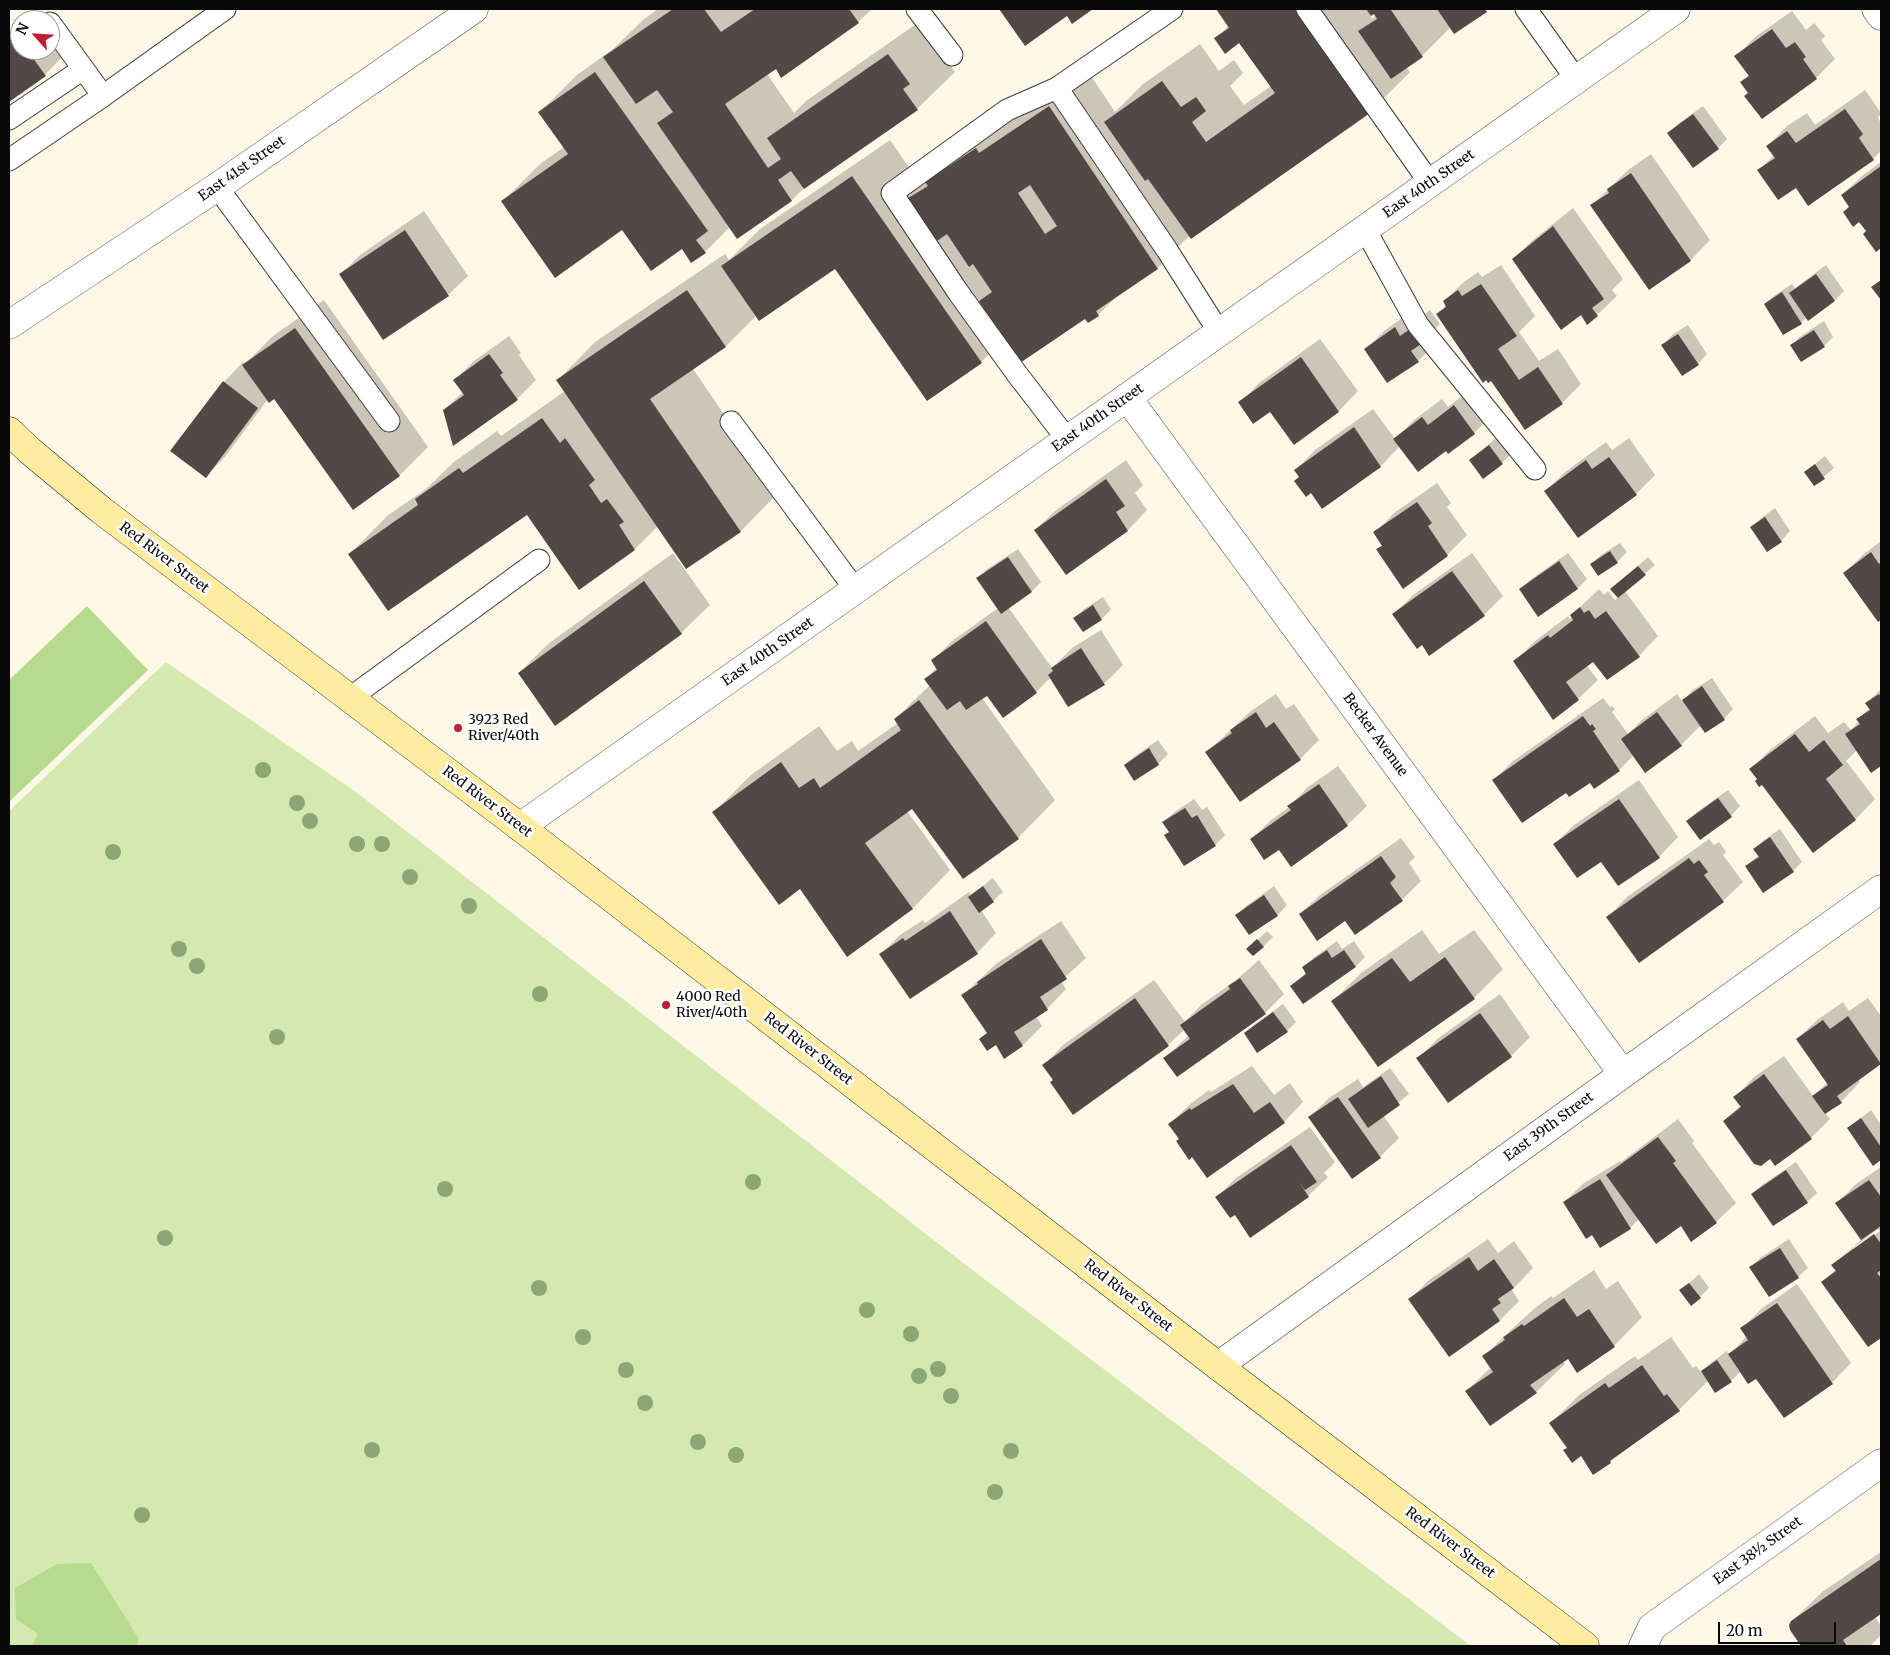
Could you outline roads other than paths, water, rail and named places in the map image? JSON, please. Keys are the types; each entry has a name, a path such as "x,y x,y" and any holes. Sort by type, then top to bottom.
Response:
{"main road":[{"name":"Red River Street","path":"9,431 30,452 101,510 520,826 1218,1366 1585,1646"}],"street":[{"name":"East 41st Street","path":"9,325 217,187 474,9"},
{"name":"East 40th Street","path":"520,826 1676,9"},
{"path":"1876,9 1881,16"},
{"name":"Becker Avenue","path":"1127,397 1622,1074"},
{"name":"East 39th Street","path":"1218,1366 1881,889"},
{"name":"East 38½ Street","path":"1643,1646 1652,1627 1881,1463"}],"lane":[{"path":"9,160 225,9"},
{"path":"917,9 952,55"},
{"path":"1067,439 958,292 892,193 1007,110 1056,88 1172,9"},
{"path":"1307,9 1430,183"},
{"path":"1526,9 1576,79"},
{"path":"60,37 102,96"},
{"path":"9,119 83,69"},
{"path":"1056,88 1167,250 1218,332"},
{"path":"217,187 389,421"},
{"path":"1365,229 1418,325 1535,468"},
{"path":"731,422 856,589"},
{"path":"350,698 539,560"}],"place":[{"name":"3923 Red River/40th","path":"458,728"},
{"name":"4000 Red River/40th","path":"666,1005"}]}
